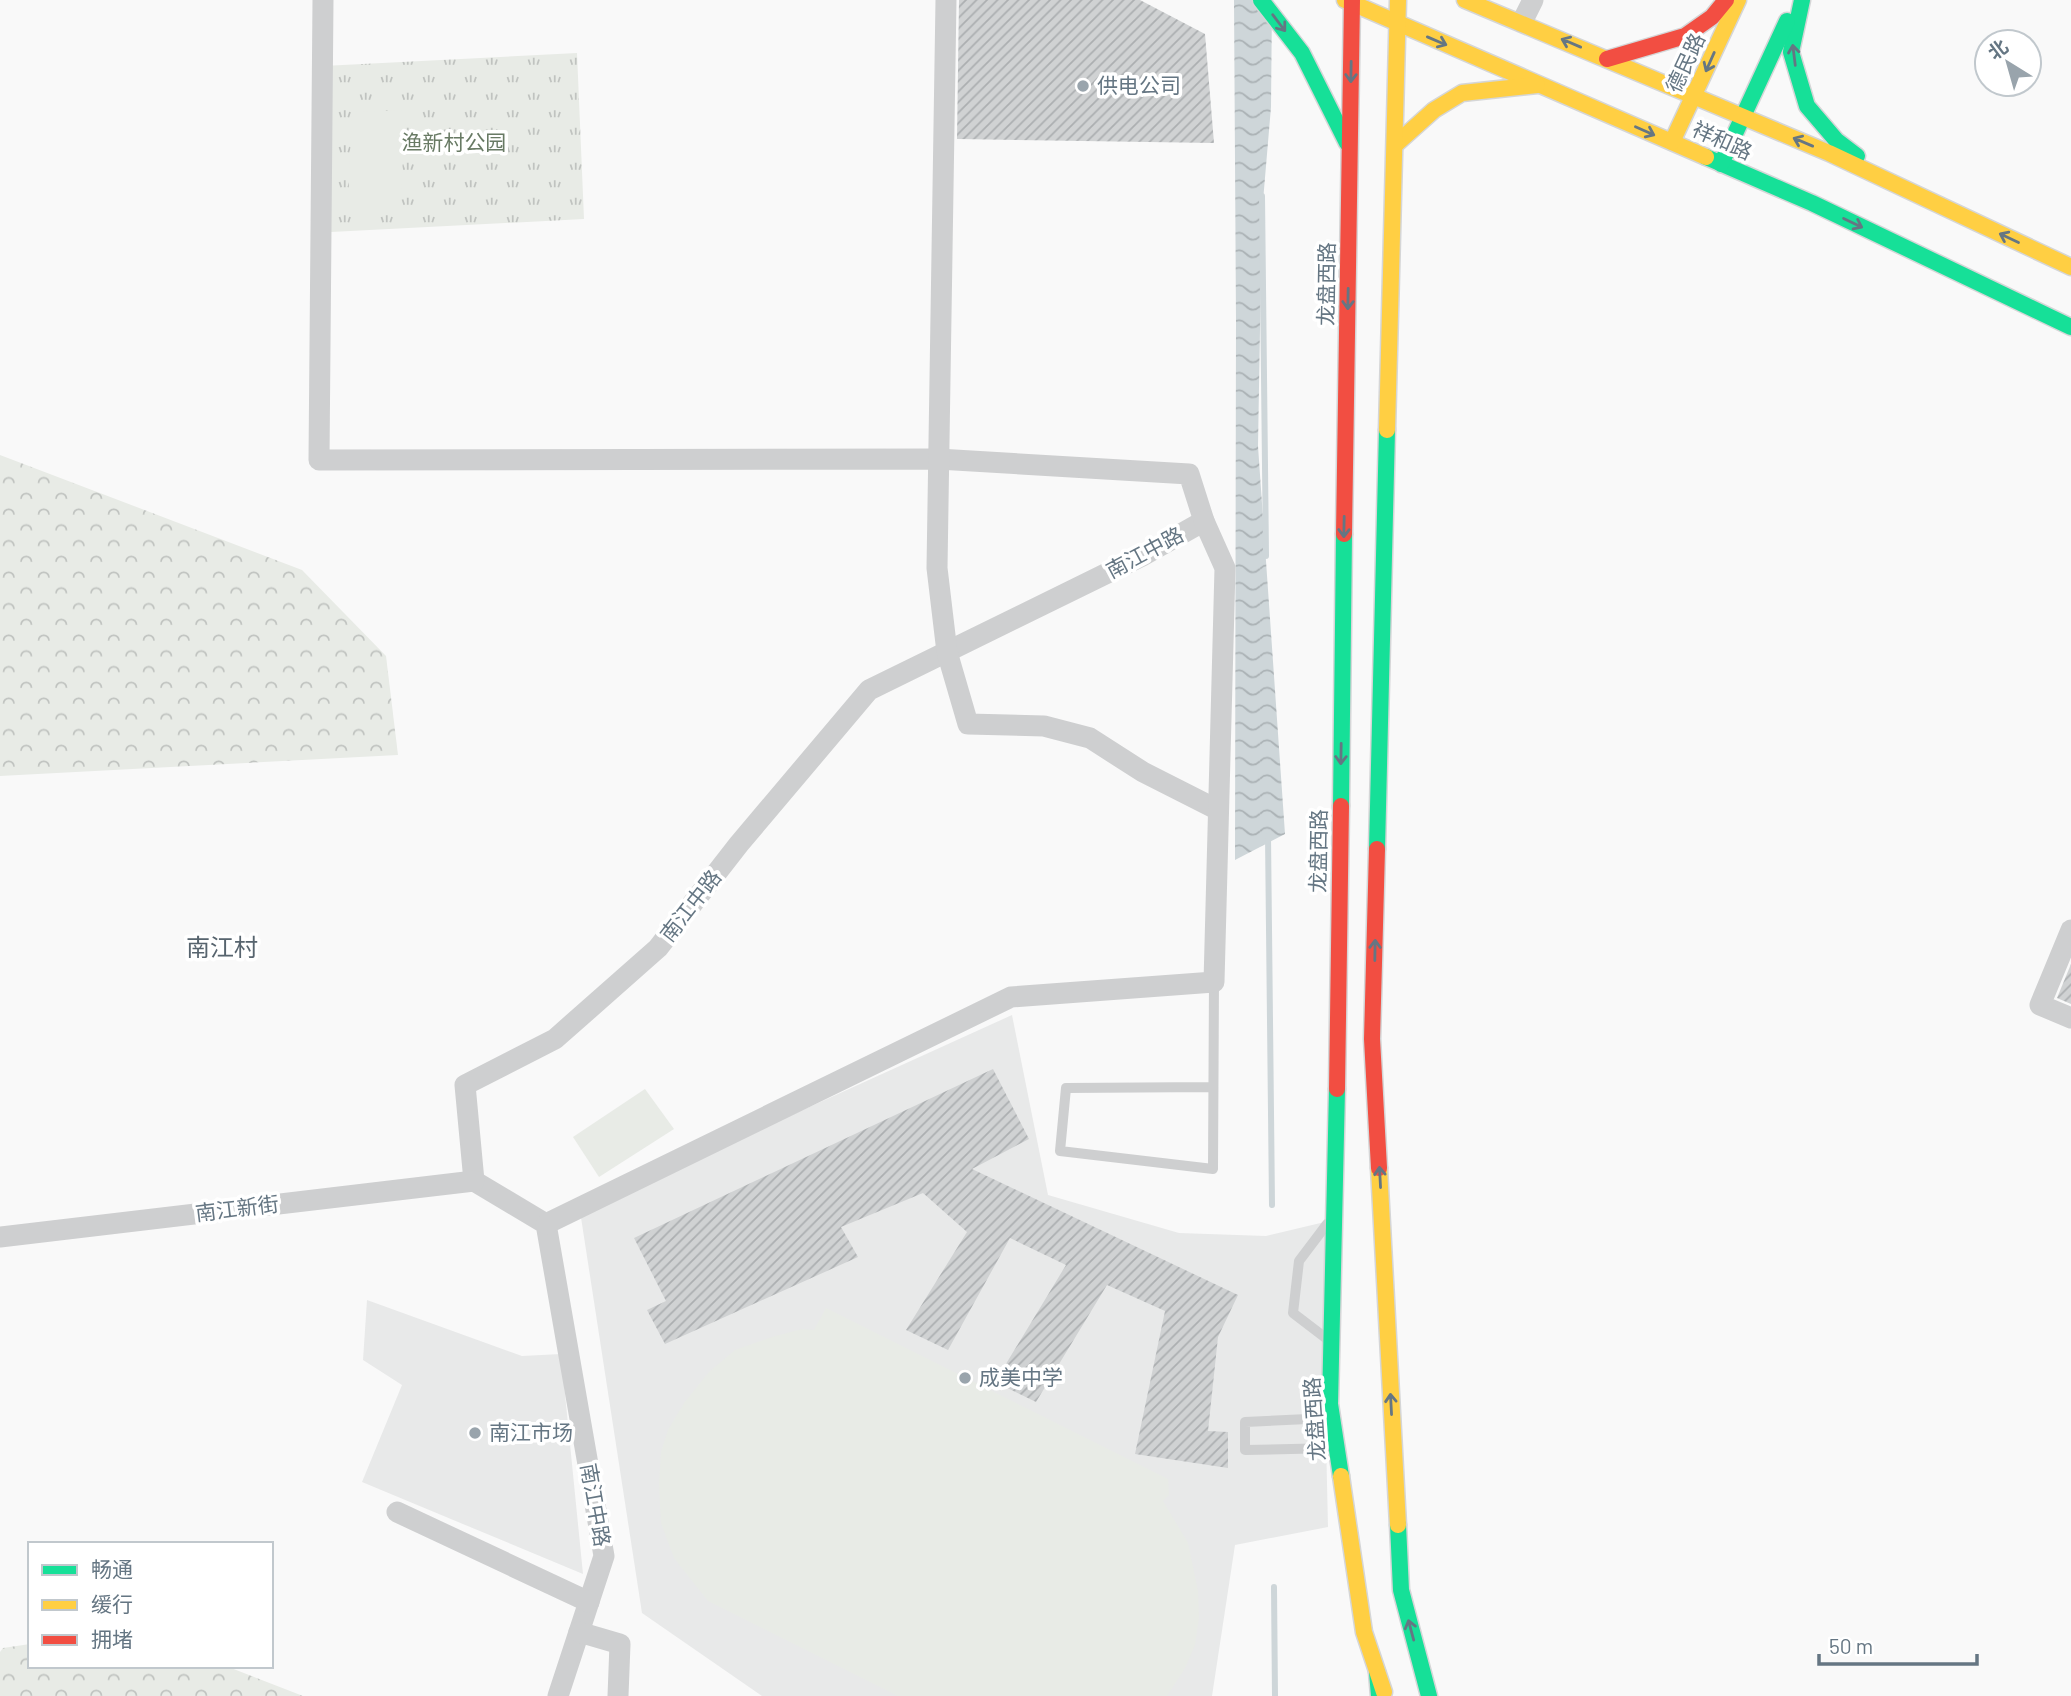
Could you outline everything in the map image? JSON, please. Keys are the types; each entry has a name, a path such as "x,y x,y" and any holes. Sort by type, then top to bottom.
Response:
{"main road":[{"path":"1261,0 1297,47 1350,148"},
{"path":"1398,0 1372,1039 1401,1590 1429,1696"},
{"path":"1465,0 1829,153 2071,267"},
{"path":"1496,0 1522,22"},
{"path":"1607,59 1685,36 1712,16 1726,0"},
{"name":"德民路","path":"1672,142 1738,0"},
{"path":"1721,164 1796,0"},
{"path":"1802,0 1791,52 1807,106 1836,140 1891,182"},
{"name":"祥和路","path":"1350,1 1812,203 2071,327"},
{"name":"龙盘西路","path":"1350,1 1331,1404 1364,1632 1386,1696"},
{"path":"1395,145 1434,110 1462,93 1539,85"},
{"path":"1377,1672 1378,1696"}],"street":[{"path":"323,0 319,460 938,459"},
{"path":"946,0 937,568 947,652 968,724 1044,726 1090,738 1143,772 1219,810"},
{"path":"1522,22 1533,0"},
{"name":"南江中路","path":"474,1181 465,1085 555,1039 658,948 739,844 869,690 1142,556 1204,521 1189,474 938,459"},
{"path":"474,1181 546,1224 1011,997 1214,982 1225,568 1204,521"},
{"path":"2071,930 2040,1005 2071,1018"},
{"name":"南江新街","path":"0,1237 474,1181"},
{"name":"南江中路","path":"546,1224 604,1556 558,1696"},
{"path":"397,1511 589,1602"},
{"path":"579,1632 620,1644 618,1696"}],"lane":[{"path":"1213,1087 1066,1088 1060,1151 1213,1170 1214,982"},
{"path":"1332,1344 1293,1313 1298,1261 1311,1247 1335,1209"},
{"path":"1332,1417 1245,1422 1245,1450 1336,1448"}],"shaded area":[{"name":"成美中学","path":"1012,1015 1048,1195 1179,1233 1266,1236 1329,1221 1324,1351 1328,1527 1235,1545 1212,1696 762,1696 642,1613 580,1211"},
{"name":"南江市场","path":"367,1300 522,1356 561,1354 583,1574 362,1482 402,1385 363,1360"}],"green space":[{"name":"渔新村公园","path":"577,53 584,219 331,232 323,66"},
{"path":"406,110 400,206 348,206 352,112"},
{"path":"0,455 302,570 386,656 398,755 0,776"},
{"path":"645,1089 674,1129 599,1177 573,1137"},
{"path":"826,1308 1168,1479 1169,1495 1163,1501 1188,1543 1198,1591 1199,1617 1195,1645 1185,1668 1167,1696 898,1696 708,1601 674,1558 661,1523 661,1452 668,1430 684,1403 709,1372 735,1350 802,1329 814,1330"},
{"path":"28,1644 28,1668 231,1668 303,1696 0,1696 0,1652 3,1648"}],"water":[{"path":"1234,0 1272,0 1271,107 1262,213 1258,446 1285,834 1235,860 1236,321"}],"building":[{"name":"供电公司","path":"959,0 1140,0 1205,34 1214,143 957,139"},
{"path":"2071,964 2071,1004 2057,998"},
{"path":"993,1069 1029,1139 972,1169 1238,1295 1218,1337 1208,1431 1228,1432 1228,1468 1135,1454 1165,1311 1107,1285 1036,1402 995,1382 1066,1265 1010,1238 948,1350 906,1330 967,1232 923,1193 841,1227 858,1257 665,1344 647,1310 666,1301 634,1238"}],"waterway":[{"path":"1262,196 1266,556"},
{"path":"1268,836 1272,1205"},
{"path":"1274,1587 1275,1696"}],"traffic: fast":[{"path":"1261,0 1302,53 1347,143"},
{"path":"1802,0 1791,52 1807,106 1836,140 1857,156"},
{"path":"1721,164 1787,21"},
{"path":"1706,157 1812,203 2071,327"},
{"path":"1377,849 1387,430"},
{"path":"1341,806 1344,534"},
{"path":"1337,1089 1330,1404 1341,1476"},
{"path":"1398,1525 1401,1590 1429,1696"},
{"path":"1377,1672 1379,1696"}],"traffic: slow":[{"path":"1345,0 1706,157"},
{"path":"1387,430 1398,0"},
{"path":"1465,0 1829,153 2071,267"},
{"path":"1672,142 1738,0"},
{"path":"1395,145 1434,110 1462,93 1537,85"},
{"path":"1379,1168 1398,1525"},
{"path":"1341,1476 1364,1632 1384,1692"}],"traffic: jam":[{"path":"1344,534 1352,0"},
{"path":"1607,59 1685,36 1712,17 1726,0"},
{"path":"1337,1089 1341,806"},
{"path":"1377,849 1372,1039 1379,1168"}],"place":[{"name":"供电公司","path":"1083,86"},
{"name":"成美中学","path":"965,1378"},
{"name":"南江市场","path":"475,1433"}],"district":[{"name":"南江村","path":"222,948"}]}
